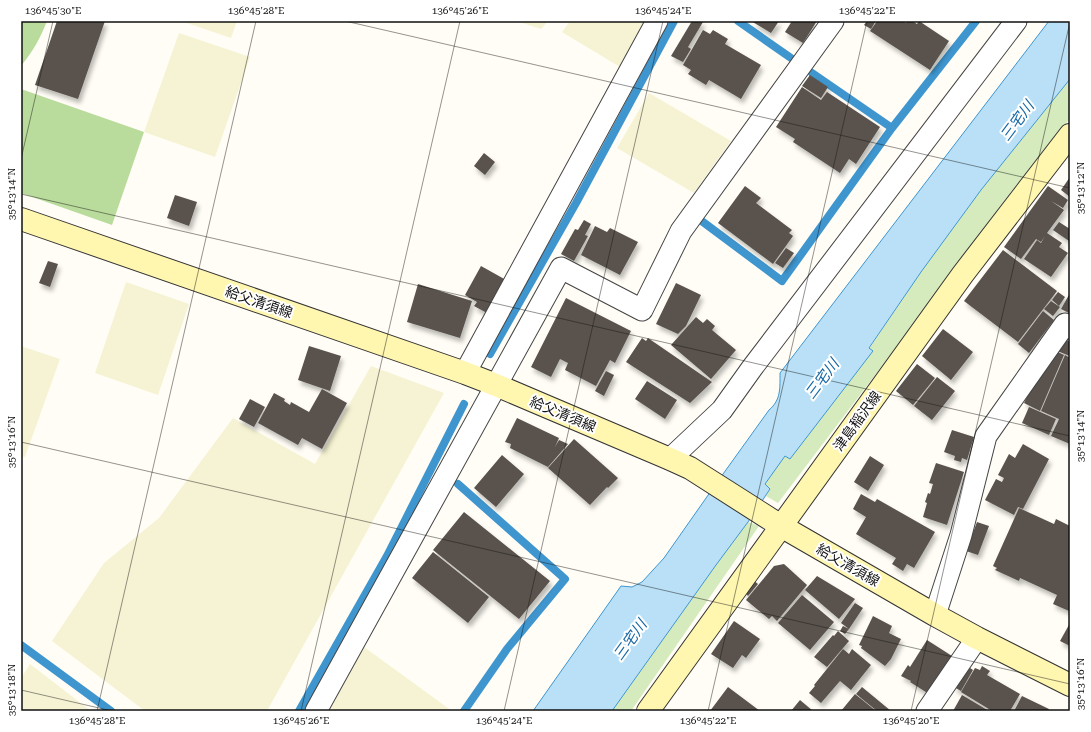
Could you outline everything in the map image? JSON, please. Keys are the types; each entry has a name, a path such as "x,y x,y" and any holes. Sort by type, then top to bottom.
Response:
{"main road":[{"name":"津島稲沢線","path":"648,711 963,274 1070,134"},
{"name":"給父清須線","path":"21,220 496,385 670,459 690,468 781,526 977,638 1070,685"}],"street":[{"path":"465,374 657,21"},
{"path":"316,711 561,268 642,310 681,231 833,21"},
{"path":"670,459 722,410 752,368 1016,21"},
{"path":"935,614 961,535 986,436 1064,324 1070,328"},
{"path":"927,711 977,638"}],"shaded area":[{"path":"181,21 237,21 231,38"},
{"path":"516,21 548,21 541,29"},
{"path":"570,21 652,21 625,70 562,32"},
{"path":"179,33 250,57 215,157 144,132"},
{"path":"649,93 731,141 694,193 617,148"},
{"path":"126,282 189,304 158,395 95,373"},
{"path":"21,346 60,359 25,457 21,456"},
{"path":"371,366 444,393 267,711 145,711 52,641 104,563 159,518 233,418 315,464"},
{"path":"364,647 452,711 329,711"},
{"path":"30,664 91,711 21,711 21,678"}],"green space":[{"path":"21,21 47,21 36,45 21,66"},
{"path":"1070,79 1070,118 778,503 766,496 770,489 764,484 785,456 790,459 873,351 869,349 921,272 981,190"},
{"path":"21,89 144,132 112,225 21,193"},
{"path":"748,522 759,526 631,711 612,711 716,565"}],"water":[{"name":"三宅川","path":"1049,21 1070,21 1070,79 981,190 921,272 869,348 873,351 790,459 785,456 765,484 770,489 748,522 612,711 533,711 621,586 632,587 642,582 664,558 776,402 780,389 780,373"}],"building":[{"path":"57,21 105,21 78,99 35,85"},
{"path":"692,21 703,22 688,47 691,49 683,62 671,56"},
{"path":"751,21 779,21 771,33"},
{"path":"792,21 817,21 803,43 785,32"},
{"path":"867,21 876,21 871,29 864,25"},
{"path":"877,21 903,21 906,23 907,21 912,21 917,24 919,21 949,41 930,70 870,31"},
{"path":"703,30 710,34 713,30 728,39 725,44 761,65 741,99 709,80 706,85 688,74 691,70 683,65"},
{"path":"810,75 828,87 821,98 802,86"},
{"path":"802,87 821,100 827,92 880,127 856,164 849,159 840,173 793,142 795,139 776,127"},
{"path":"484,153 495,162 485,175 474,166"},
{"path":"1070,177 1070,197 1061,190"},
{"path":"745,186 761,198 756,203 792,230 789,233 793,236 773,264 718,223"},
{"path":"1048,186 1068,200 1063,208 1051,201 1064,210 1047,233 1062,243 1059,247 1068,253 1051,277 1024,259 1037,240 1041,243 1045,236 1041,242 1036,239 1021,259 1004,247"},
{"path":"175,195 197,202 189,226 167,218"},
{"path":"584,220 591,224 585,235 588,236 574,261 561,254 575,229 578,230"},
{"path":"1059,222 1070,229 1069,241 1053,230"},
{"path":"595,226 607,232 610,228 638,242 620,275 581,255"},
{"path":"786,248 794,253 783,268 775,263"},
{"path":"1003,250 1057,291 1018,342 964,301"},
{"path":"48,261 58,264 50,287 39,283"},
{"path":"481,266 506,280 487,313 474,306 477,302 465,295"},
{"path":"676,283 701,295 686,326 678,334 656,324"},
{"path":"418,284 472,301 460,338 407,322"},
{"path":"1058,292 1065,297 1059,306 1052,300"},
{"path":"1070,293 1070,317 1067,316 1069,313 1061,309"},
{"path":"566,298 631,331 615,363 610,360 596,386 565,370 568,363 560,359 551,377 531,367"},
{"path":"1051,301 1060,307 1053,316 1044,309"},
{"path":"1043,311 1054,320 1029,353 1018,344"},
{"path":"696,317 703,323 707,319 715,326 712,330 736,350 711,379 671,345"},
{"path":"943,329 973,352 951,380 922,356"},
{"path":"642,338 646,341 648,338 712,382 690,403 626,362"},
{"path":"1067,340 1070,342 1070,356 1057,351"},
{"path":"309,346 341,356 330,391 298,380"},
{"path":"1056,351 1064,355 1040,411 1024,403 1032,386"},
{"path":"1065,355 1070,358 1070,444 1051,436 1059,419 1041,411"},
{"path":"917,364 935,378 913,405 896,391"},
{"path":"606,371 614,375 604,396 595,391"},
{"path":"937,377 955,391 932,420 914,406"},
{"path":"647,381 677,400 665,419 635,399"},
{"path":"322,389 347,403 322,449 302,438 298,445 258,423 274,393 285,399 284,401 290,405 291,402 309,412"},
{"path":"250,399 265,407 254,427 239,419"},
{"path":"1029,407 1056,419 1049,435 1022,423"},
{"path":"517,418 559,438 555,447 559,440 568,444 548,467 510,448 511,444 505,442"},
{"path":"952,430 974,437 967,460 962,458 961,462 954,460 955,456 944,452"},
{"path":"574,439 618,478 590,505 548,468"},
{"path":"1023,444 1049,459 1023,509 1018,507 1014,515 985,500 996,479 1002,482 1004,478 998,475 1009,454 1015,458"},
{"path":"502,455 524,474 496,507 474,488"},
{"path":"870,456 884,465 868,491 854,482"},
{"path":"936,463 964,472 947,525 923,517 927,503 925,502 928,493 930,494 933,484 929,483"},
{"path":"861,494 875,502 877,499 935,532 914,568 907,564 903,571 892,564 896,558 856,534 866,517 853,509"},
{"path":"1019,508 1054,524 1056,519 1070,526 1069,611 1053,604 1057,595 1020,578 1019,581 995,570 997,568 993,566"},
{"path":"464,512 550,581 519,619 433,550"},
{"path":"977,522 989,526 978,555 966,551"},
{"path":"433,552 489,597 468,623 412,578"},
{"path":"784,564 807,585 777,621 772,616 769,619 746,600 774,566"},
{"path":"817,576 855,599 839,619 805,590"},
{"path":"753,580 758,584 748,596 744,591"},
{"path":"802,595 834,622 810,650 778,623"},
{"path":"855,603 863,608 849,629 841,623"},
{"path":"873,616 892,626 889,633 901,639 891,659 885,666 859,645"},
{"path":"734,621 760,639 746,658 742,655 733,668 711,654"},
{"path":"1070,623 1070,646 1060,641"},
{"path":"843,626 849,629 845,634 840,631"},
{"path":"838,631 849,641 827,667 814,657"},
{"path":"927,640 952,656 929,694 910,682 911,681 901,676 908,665 910,667"},
{"path":"843,649 849,654 852,649 871,665 851,690 840,681 821,703 809,693"},
{"path":"967,666 973,670 961,691 954,687"},
{"path":"982,666 990,671 987,675 1020,694 1010,711 992,711 961,692 975,668 980,670"},
{"path":"728,687 760,711 710,711"},
{"path":"862,687 891,711 877,711 856,694"},
{"path":"855,694 876,711 841,711"},
{"path":"962,695 989,711 953,711"},
{"path":"1022,696 1049,709 1048,711 1014,711"},
{"path":"800,700 813,711 791,711"}],"waterway":[{"path":"490,354 576,203 674,21"},
{"path":"738,21 791,58"},
{"path":"703,222 782,281 892,128 976,21"},
{"path":"812,73 892,128"},
{"path":"299,711 387,556 464,404"},
{"path":"458,484 565,579 507,649 464,711"},
{"path":"21,645 111,711"}]}
